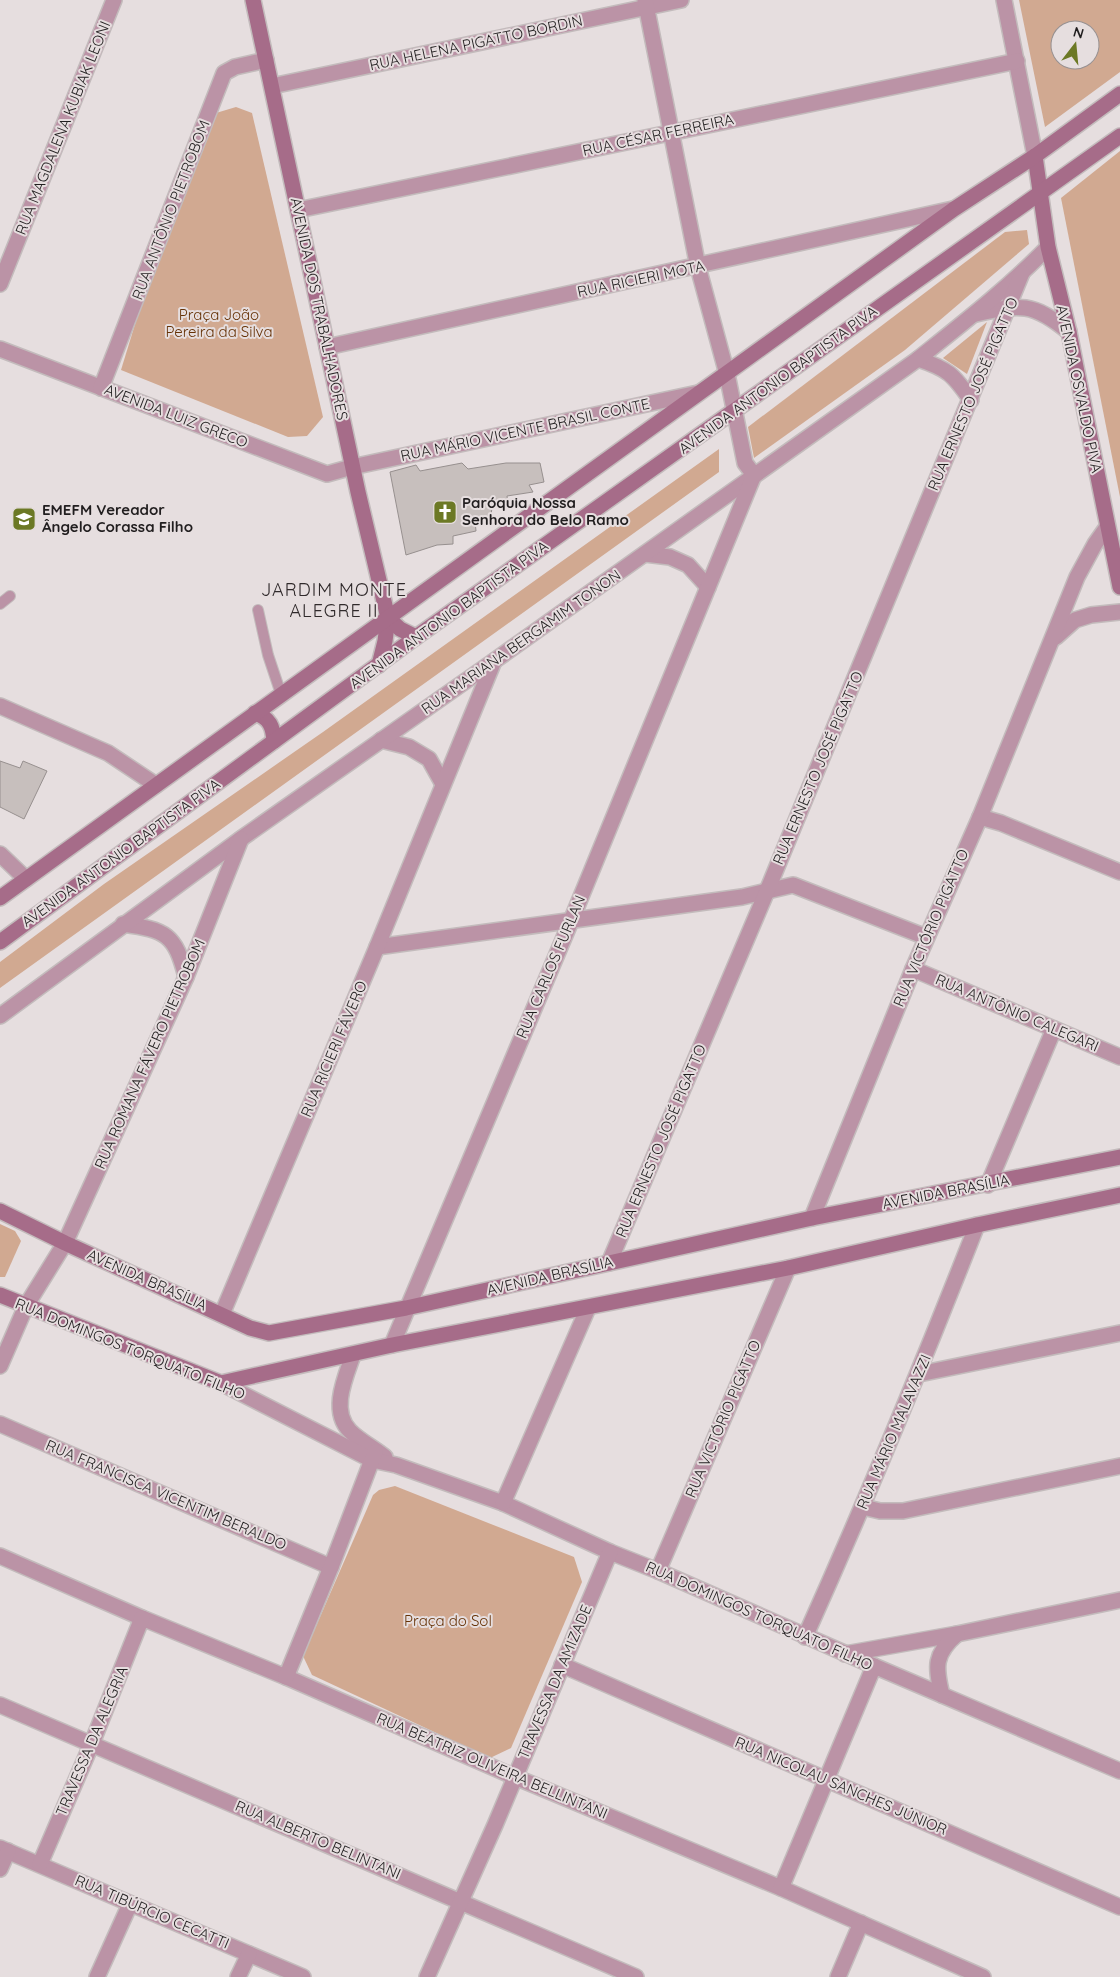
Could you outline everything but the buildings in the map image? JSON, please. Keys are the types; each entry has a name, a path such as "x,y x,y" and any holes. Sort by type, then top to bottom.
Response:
{"main road":[{"name":"AVENIDA DOS TRABALHADORES","path":"253,0 352,467 388,618 379,665"},
{"path":"0,898 954,209 1034,156 1120,94"},
{"name":"AVENIDA ANTONIO BAPTISTA PIVA","path":"0,942 416,637 1120,136"},
{"name":"AVENIDA OSVALDO PIVA","path":"1034,156 1048,247 1068,332 1120,587"},
{"path":"388,618 400,630 416,637"},
{"path":"255,713 262,715 268,720 273,731 274,742"},
{"name":"AVENIDA BRASÍLIA","path":"0,1211 250,1328 269,1333 406,1308 812,1218 1120,1157"},
{"path":"221,1384 392,1346 788,1268 1120,1195"},
{"name":"RUA DOMINGOS TORQUATO FILHO","path":"0,1295 221,1384"}],"street":[{"name":"RUA MAGDALENA KUBIAK LEONI","path":"0,284 114,0"},
{"name":"RUA HELENA PIGATTO BORDIN","path":"272,86 646,4 681,0"},
{"path":"1004,0 1034,156"},
{"path":"646,4 698,267 727,374 745,463 754,475"},
{"name":"RUA ANTÔNIO PIETROBOM","path":"101,388 224,74 235,68 266,60"},
{"name":"RUA CÉSAR FERREIRA","path":"298,210 1017,61"},
{"name":"RUA RICIERI MOTA","path":"327,347 698,267 954,209"},
{"name":"RUA MARIANA BERGAMIM TONON","path":"0,1016 242,838 918,359 1023,272 1048,247"},
{"name":"RUA ERNESTO JOSÉ PIGATTO","path":"609,1263 767,892 1023,272"},
{"name":"RUA MARIANA BERGAMIM TONON","path":"974,314 1010,306 1022,306 1052,318 1068,332"},
{"name":"AVENIDA LUIZ GRECO","path":"0,349 326,474 352,467"},
{"path":"918,359 940,366 954,376 971,400"},
{"name":"RUA MÁRIO VICENTE BRASIL CONTE","path":"352,467 698,393"},
{"name":"RUA CARLOS FURLAN","path":"392,1346 406,1308 571,921 754,475"},
{"name":"RUA VICTÓRIO PIGATTO","path":"812,1218 926,937 980,817 1086,559 1107,527"},
{"path":"645,554 670,557 688,565 708,587"},
{"name":"RUA VICTÓRIO PIGATTO","path":"1053,640 1075,620 1091,615 1120,612"},
{"name":"RUA RICIERI FÁVERO","path":"222,1314 377,947 494,661"},
{"path":"0,706 108,753 156,785"},
{"path":"381,740 409,747 429,760 443,784"},
{"path":"980,817 1001,823 1120,872"},
{"name":"RUA ROMANA FÁVERO PIETROBOM","path":"0,1366 26,1306 66,1243 186,977 242,838"},
{"path":"0,854 26,879"},
{"path":"377,947 742,897 793,885 926,937"},
{"path":"123,924 151,928 167,935 180,954 186,977"},
{"name":"RUA ANTÔNIO CALEGARI","path":"913,969 1120,1057"},
{"path":"988,1184 1054,1029"},
{"name":"RUA MÁRIO MALAVAZZI","path":"805,1637 863,1507 919,1374 977,1225"},
{"name":"RUA VICTÓRIO PIGATTO","path":"658,1571 788,1268"},
{"path":"503,1503 588,1308"},
{"path":"919,1374 1120,1333"},
{"name":"RUA DOMINGOS TORQUATO FILHO","path":"353,1355 341,1394 340,1414 349,1431 374,1455"},
{"name":"RUA DOMINGOS TORQUATO FILHO","path":"221,1384 396,1465 503,1503 805,1637 1120,1771"},
{"name":"RUA FRANCISCA VICENTIM BERALDO","path":"0,1424 331,1567"},
{"path":"286,1677 374,1455"},
{"path":"863,1507 880,1511 903,1510 1120,1466"},
{"name":"TRAVESSA DA AMIZADE","path":"427,1977 515,1777 610,1552"},
{"name":"RUA BEATRIZ OLIVEIRA BELLINTANI","path":"0,1556 142,1618 286,1677 515,1777 782,1888 983,1977"},
{"path":"845,1654 956,1634 1120,1600"},
{"name":"TRAVESSA DA ALEGRIA","path":"40,1864 92,1743 142,1618"},
{"path":"942,1695 937,1672 939,1657 944,1645 956,1634"},
{"name":"RUA NICOLAU SANCHES JÚNIOR","path":"562,1665 1120,1907"},
{"path":"782,1888 874,1666"},
{"name":"RUA ALBERTO BELINTANI","path":"0,1705 636,1977"},
{"path":"0,1869 4,1849"},
{"name":"RUA TIBÚRCIO CECATTI","path":"4,1849 303,1977"},
{"path":"98,1977 130,1904"},
{"path":"838,1977 861,1923"},
{"path":"238,1977 249,1954"}],"lane":[{"path":"0,604 10,596"},
{"path":"258,610 268,655 281,694"}],"green space":[{"path":"1019,0 1120,0 1120,72 1045,127"},
{"name":"Praça João Pereira da Silva","path":"236,107 252,113 323,417 307,436 288,437 121,370 136,321 216,113"},
{"path":"1120,151 1120,497 1061,198"},
{"path":"1027,230 1029,244 905,350 754,458 748,427 1005,232"},
{"path":"987,322 967,374 943,358"},
{"path":"719,449 719,472 0,988 0,962 104,884 323,732"},
{"path":"0,1224 15,1231 21,1241 5,1277 0,1277"},
{"name":"Praça do Sol","path":"395,1486 574,1557 582,1582 511,1748 490,1758 312,1675 303,1656 373,1495 379,1490"}],"place":[{"name":"Paróquia Nossa Senhora do Belo Ramo","path":"445,512"},
{"name":"EMEFM Vereador Ângelo Corassa Filho","path":"24,519"}],"district":[{"name":"JARDIM MONTE ALEGRE II","path":"334,600"}]}
